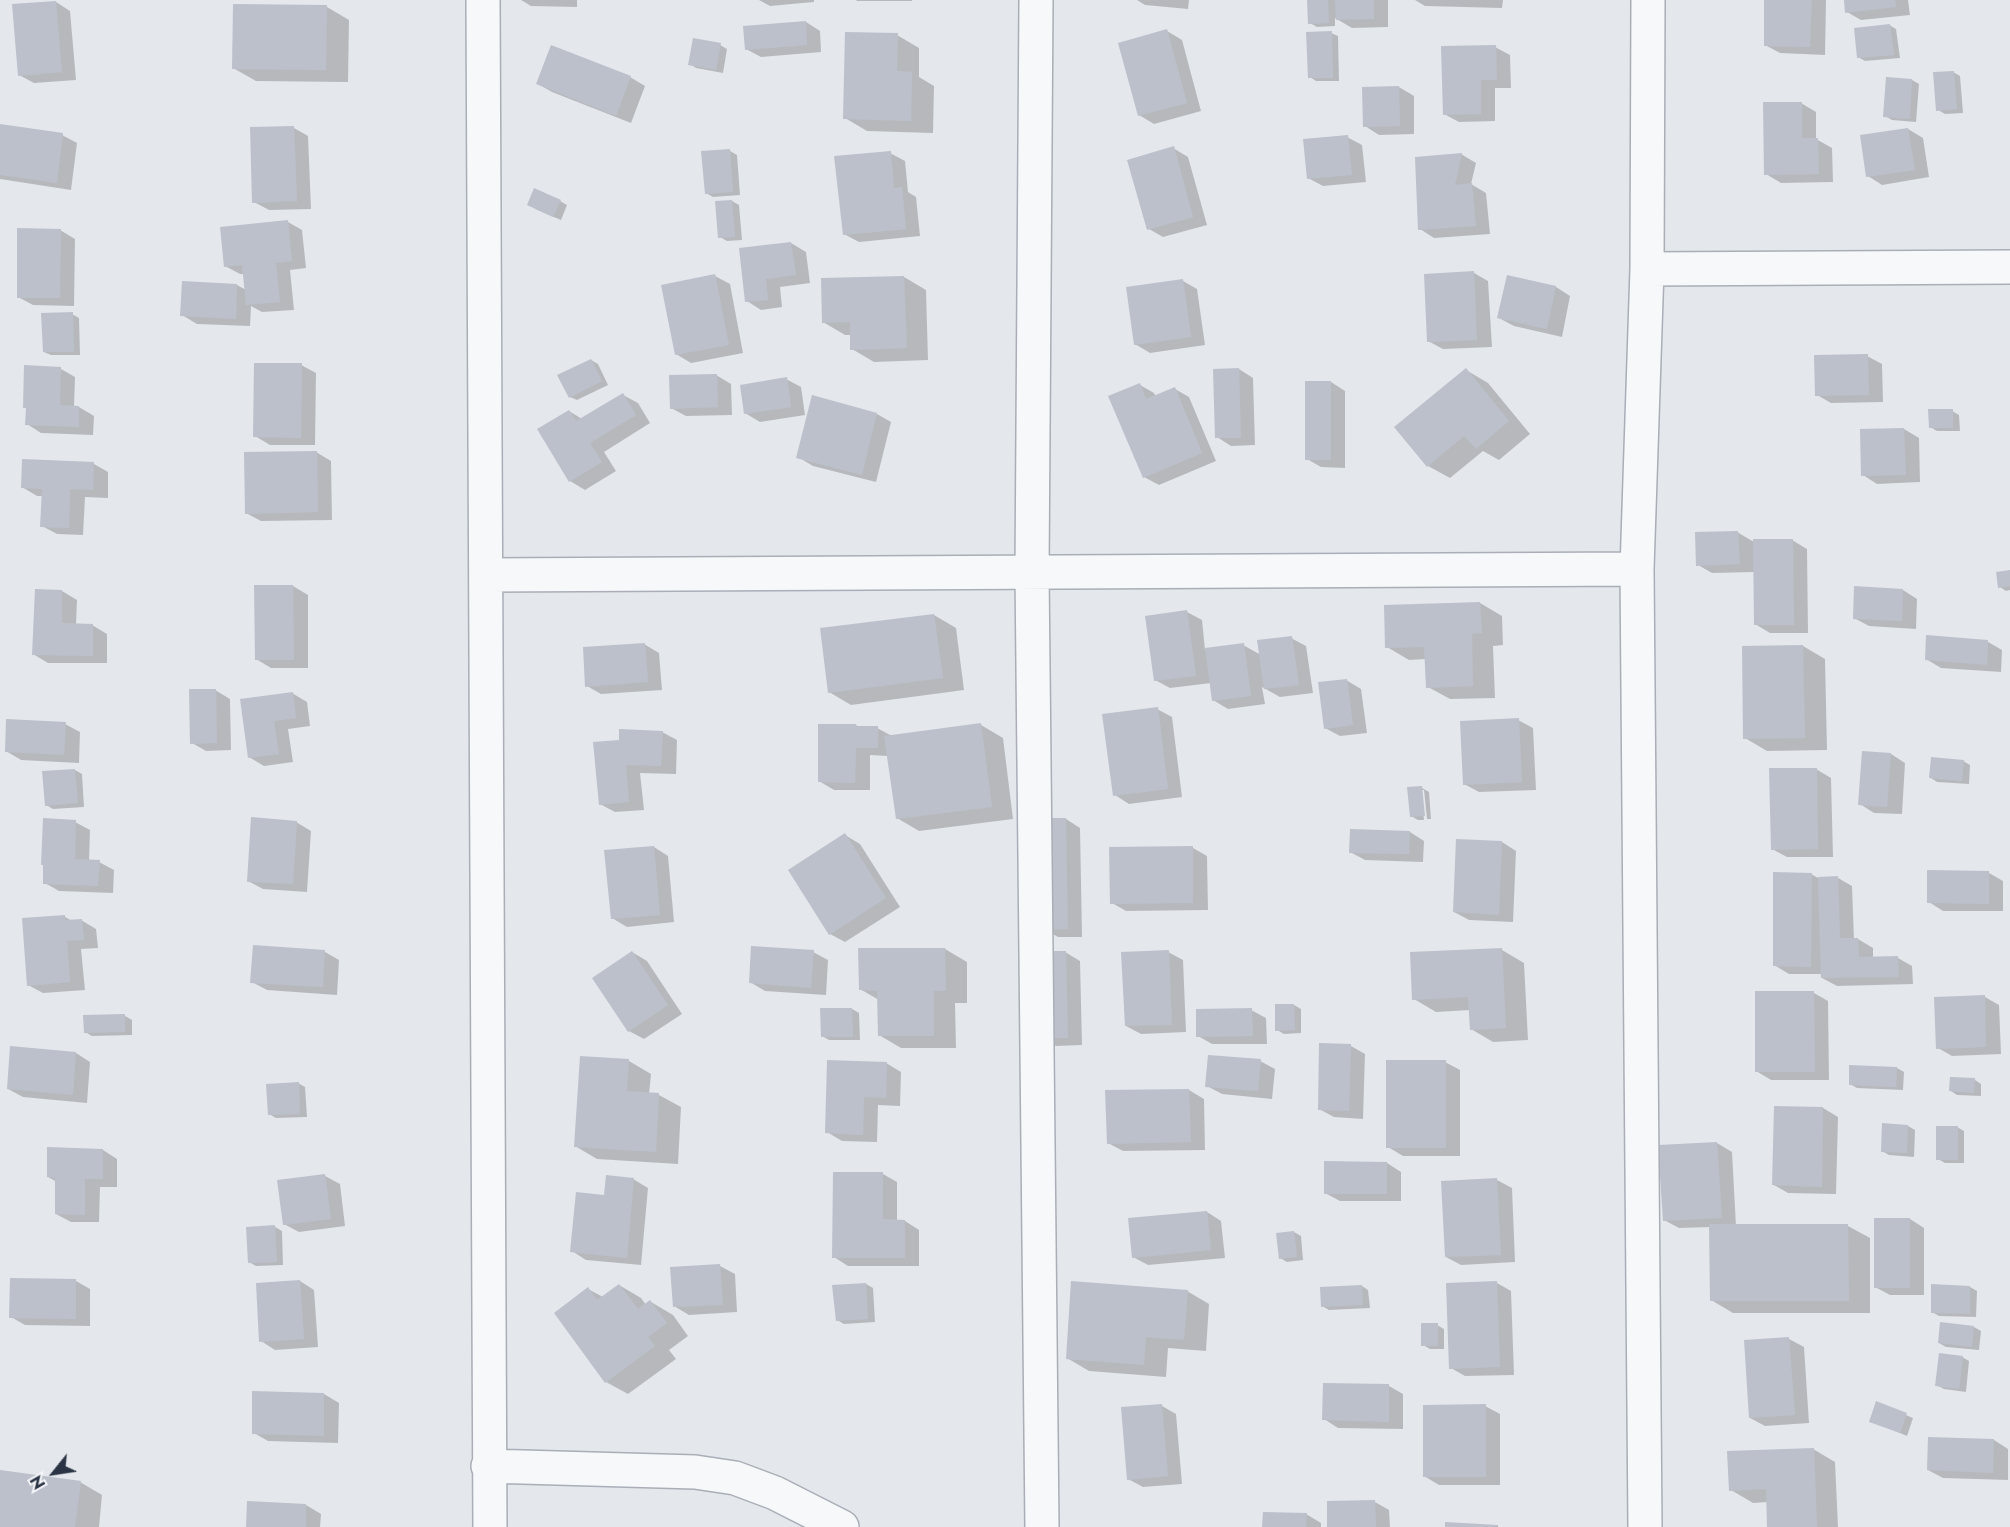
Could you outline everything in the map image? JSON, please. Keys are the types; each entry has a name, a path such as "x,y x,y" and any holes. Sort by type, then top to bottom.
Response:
{"street":[{"path":"483,0 490,1527"},
{"path":"1036,0 1032,572 1042,1527"},
{"path":"1645,1527 1637,569 1647,269 1648,0"},
{"path":"1647,269 2010,267"},
{"path":"487,575 1637,569"},
{"path":"488,1466 695,1472 735,1478 775,1493 842,1527"}],"building":[{"path":"1307,0 1328,0 1329,23 1308,24"},
{"path":"1335,0 1374,0 1374,19 1336,20"},
{"path":"1764,0 1812,0 1810,47 1764,46"},
{"path":"1844,0 1895,0 1896,7 1845,13"},
{"path":"56,1 62,72 18,76 12,4"},
{"path":"233,4 327,5 326,70 232,69"},
{"path":"806,21 807,45 745,50 743,26"},
{"path":"1890,24 1894,55 1857,58 1854,28"},
{"path":"1167,29 1187,103 1138,116 1118,43"},
{"path":"1332,31 1333,78 1308,78 1306,32"},
{"path":"845,32 898,33 897,71 912,72 911,121 843,119"},
{"path":"693,38 721,43 716,70 688,65"},
{"path":"551,45 631,76 616,116 536,84"},
{"path":"1496,45 1497,80 1481,80 1481,114 1443,115 1441,46"},
{"path":"1954,71 1957,109 1936,111 1933,72"},
{"path":"1886,77 1912,79 1910,119 1883,117"},
{"path":"1399,86 1400,126 1363,127 1362,87"},
{"path":"1763,102 1802,102 1802,138 1818,138 1819,174 1764,175"},
{"path":"0,124 63,133 57,183 0,175"},
{"path":"294,126 297,201 252,203 250,127"},
{"path":"1908,128 1915,170 1866,177 1860,135"},
{"path":"1348,135 1352,175 1307,179 1303,139"},
{"path":"1174,146 1193,217 1147,230 1127,160"},
{"path":"730,149 733,192 705,194 701,151"},
{"path":"891,151 894,188 902,187 906,229 843,235 834,156"},
{"path":"1462,153 1455,185 1472,183 1476,226 1418,230 1415,157"},
{"path":"534,188 561,200 553,217 527,205"},
{"path":"732,200 735,237 718,238 715,201"},
{"path":"288,220 292,261 276,263 280,302 246,305 242,265 224,267 220,227"},
{"path":"17,228 61,229 60,298 17,298"},
{"path":"791,242 796,275 766,279 768,300 745,302 739,248"},
{"path":"1474,271 1477,340 1427,342 1424,274"},
{"path":"715,274 729,345 675,355 661,285"},
{"path":"1507,275 1556,286 1547,329 1497,318"},
{"path":"904,276 907,348 850,350 850,322 822,323 821,278"},
{"path":"1183,279 1191,337 1134,345 1126,287"},
{"path":"182,281 237,284 236,319 180,316"},
{"path":"73,312 74,352 43,352 41,313"},
{"path":"1868,354 1869,395 1815,396 1814,355"},
{"path":"591,359 602,381 569,398 557,375"},
{"path":"254,363 302,363 301,438 253,437"},
{"path":"24,365 61,367 60,405 79,406 79,427 25,425"},
{"path":"1239,368 1241,438 1215,438 1213,369"},
{"path":"1466,368 1509,421 1476,449 1464,436 1427,467 1394,427"},
{"path":"717,374 718,407 670,409 669,375"},
{"path":"787,377 791,407 744,414 740,385"},
{"path":"1305,381 1331,381 1331,460 1305,460"},
{"path":"1140,383 1146,399 1175,387 1202,453 1143,478 1108,396"},
{"path":"623,393 636,415 590,443 602,462 569,482 537,429 569,410 576,421"},
{"path":"812,395 877,413 862,475 796,458"},
{"path":"1928,409 1953,409 1953,428 1929,428"},
{"path":"1904,428 1906,475 1861,476 1860,429"},
{"path":"317,451 318,512 245,514 244,452"},
{"path":"22,459 94,462 93,490 70,489 69,528 40,527 42,489 21,488"},
{"path":"1738,531 1740,564 1696,566 1695,532"},
{"path":"1753,539 1793,539 1794,625 1754,625"},
{"path":"2010,570 2010,586 1998,588 1996,572"},
{"path":"254,585 293,585 294,660 255,660"},
{"path":"1854,586 1903,589 1902,621 1853,619"},
{"path":"35,589 62,590 62,623 93,624 93,656 32,655"},
{"path":"1480,602 1482,633 1472,634 1473,686 1426,688 1424,647 1385,648 1384,605"},
{"path":"1187,610 1196,676 1154,681 1145,616"},
{"path":"934,614 943,678 828,693 820,628"},
{"path":"1926,635 1988,640 1987,665 1925,660"},
{"path":"1292,636 1299,685 1264,689 1257,640"},
{"path":"645,643 648,682 585,687 583,647"},
{"path":"1244,643 1251,696 1212,701 1205,648"},
{"path":"1803,645 1805,738 1743,739 1742,646"},
{"path":"1347,679 1353,725 1324,729 1318,682"},
{"path":"189,689 216,689 217,743 190,744"},
{"path":"293,692 296,718 274,721 279,754 248,758 240,699"},
{"path":"1158,707 1168,789 1113,796 1102,714"},
{"path":"1519,718 1522,782 1463,785 1460,721"},
{"path":"6,719 66,722 64,755 5,752"},
{"path":"981,723 992,807 896,819 884,736"},
{"path":"818,724 878,726 878,748 856,748 855,783 818,782"},
{"path":"619,729 663,731 661,766 626,765 629,802 599,805 593,742 619,740"},
{"path":"1862,751 1891,753 1887,807 1858,805"},
{"path":"1931,757 1964,760 1962,781 1929,778"},
{"path":"1769,768 1817,768 1818,849 1771,850"},
{"path":"75,769 78,803 45,806 42,771"},
{"path":"1422,786 1425,816 1410,817 1407,787"},
{"path":"251,817 297,821 293,884 247,882"},
{"path":"43,818 76,820 75,859 100,860 98,886 43,884 43,865 41,865"},
{"path":"1041,818 1066,818 1068,929 1042,930"},
{"path":"1350,829 1410,831 1409,854 1349,853"},
{"path":"845,833 886,898 829,935 788,870"},
{"path":"1456,839 1502,841 1499,915 1453,912"},
{"path":"654,846 660,915 611,919 604,850"},
{"path":"1193,846 1193,903 1110,904 1109,847"},
{"path":"1927,870 1989,871 1989,904 1927,903"},
{"path":"1773,872 1812,873 1811,967 1773,966"},
{"path":"1838,876 1840,938 1858,938 1859,957 1898,956 1899,977 1821,978 1818,877"},
{"path":"65,915 65,920 82,919 84,940 67,941 70,982 27,986 22,918"},
{"path":"253,945 325,950 323,987 250,983"},
{"path":"751,946 814,950 811,988 749,983"},
{"path":"858,948 945,948 946,991 934,991 934,1036 878,1036 877,991 859,990"},
{"path":"1502,948 1506,1028 1470,1030 1468,997 1412,1000 1410,952"},
{"path":"1169,950 1172,1025 1125,1026 1121,952"},
{"path":"632,951 668,1005 628,1032 592,978"},
{"path":"1038,951 1066,951 1068,1038 1040,1038"},
{"path":"1755,991 1814,991 1815,1072 1755,1072"},
{"path":"1985,995 1986,1047 1936,1049 1934,997"},
{"path":"1275,1004 1294,1004 1295,1030 1275,1031"},
{"path":"820,1008 852,1008 853,1037 821,1037"},
{"path":"1252,1008 1253,1036 1196,1037 1196,1009"},
{"path":"125,1014 125,1032 84,1033 83,1015"},
{"path":"1319,1043 1351,1044 1349,1111 1318,1110"},
{"path":"10,1046 76,1052 73,1095 7,1089"},
{"path":"1208,1055 1261,1059 1258,1091 1205,1087"},
{"path":"580,1056 629,1059 627,1091 659,1093 656,1152 574,1147"},
{"path":"827,1060 887,1062 886,1098 864,1097 863,1135 825,1133"},
{"path":"1386,1060 1446,1060 1446,1148 1386,1148"},
{"path":"1849,1065 1897,1067 1896,1087 1849,1085"},
{"path":"1950,1077 1975,1078 1974,1093 1949,1091"},
{"path":"299,1082 300,1114 268,1115 266,1084"},
{"path":"1189,1089 1191,1142 1107,1144 1105,1090"},
{"path":"1774,1106 1823,1107 1822,1187 1772,1185"},
{"path":"1882,1123 1908,1125 1907,1153 1881,1152"},
{"path":"1936,1126 1958,1126 1958,1160 1936,1160"},
{"path":"1717,1142 1722,1218 1663,1221 1658,1145"},
{"path":"47,1147 103,1149 103,1179 85,1179 85,1215 55,1214 55,1178 47,1177"},
{"path":"1324,1161 1387,1162 1387,1194 1324,1194"},
{"path":"833,1172 883,1172 883,1219 905,1220 905,1258 832,1258"},
{"path":"325,1174 331,1219 283,1225 277,1180"},
{"path":"606,1175 634,1178 627,1258 570,1252 576,1192 604,1195"},
{"path":"1497,1178 1501,1255 1445,1257 1441,1181"},
{"path":"1207,1211 1211,1250 1132,1258 1128,1218"},
{"path":"1874,1218 1910,1218 1910,1288 1874,1288"},
{"path":"1709,1224 1848,1224 1849,1301 1710,1301"},
{"path":"275,1225 277,1262 248,1263 246,1227"},
{"path":"1294,1231 1297,1257 1279,1259 1276,1233"},
{"path":"720,1264 723,1305 673,1307 670,1267"},
{"path":"10,1278 76,1279 76,1319 9,1318"},
{"path":"300,1280 304,1339 259,1342 256,1283"},
{"path":"1071,1281 1188,1290 1184,1340 1146,1337 1144,1365 1066,1359"},
{"path":"1497,1281 1500,1367 1449,1369 1446,1283"},
{"path":"866,1283 868,1319 836,1321 832,1285"},
{"path":"619,1284 638,1309 650,1300 667,1323 648,1337 655,1346 605,1383 554,1313 588,1287 597,1300"},
{"path":"1931,1284 1970,1286 1970,1314 1931,1313"},
{"path":"1362,1285 1363,1305 1321,1307 1320,1287"},
{"path":"1940,1322 1974,1326 1972,1347 1938,1343"},
{"path":"1421,1323 1438,1323 1438,1346 1421,1346"},
{"path":"1789,1337 1795,1415 1749,1418 1744,1340"},
{"path":"1939,1353 1963,1356 1959,1389 1935,1386"},
{"path":"1323,1383 1389,1384 1389,1422 1322,1420"},
{"path":"252,1391 324,1393 324,1436 252,1434"},
{"path":"1876,1401 1907,1413 1900,1433 1869,1422"},
{"path":"1162,1404 1168,1476 1127,1480 1121,1407"},
{"path":"1486,1404 1486,1477 1423,1477 1423,1405"},
{"path":"1928,1437 1994,1439 1993,1473 1927,1470"},
{"path":"1814,1448 1817,1527 1767,1527 1766,1489 1729,1491 1727,1451"},
{"path":"0,1470 81,1481 75,1527 0,1527"},
{"path":"1375,1500 1376,1527 1327,1527 1327,1501"},
{"path":"247,1501 306,1504 306,1527 246,1527"},
{"path":"1263,1512 1307,1513 1306,1527 1262,1527"},
{"path":"1445,1522 1498,1525 1498,1527 1445,1527"}]}
